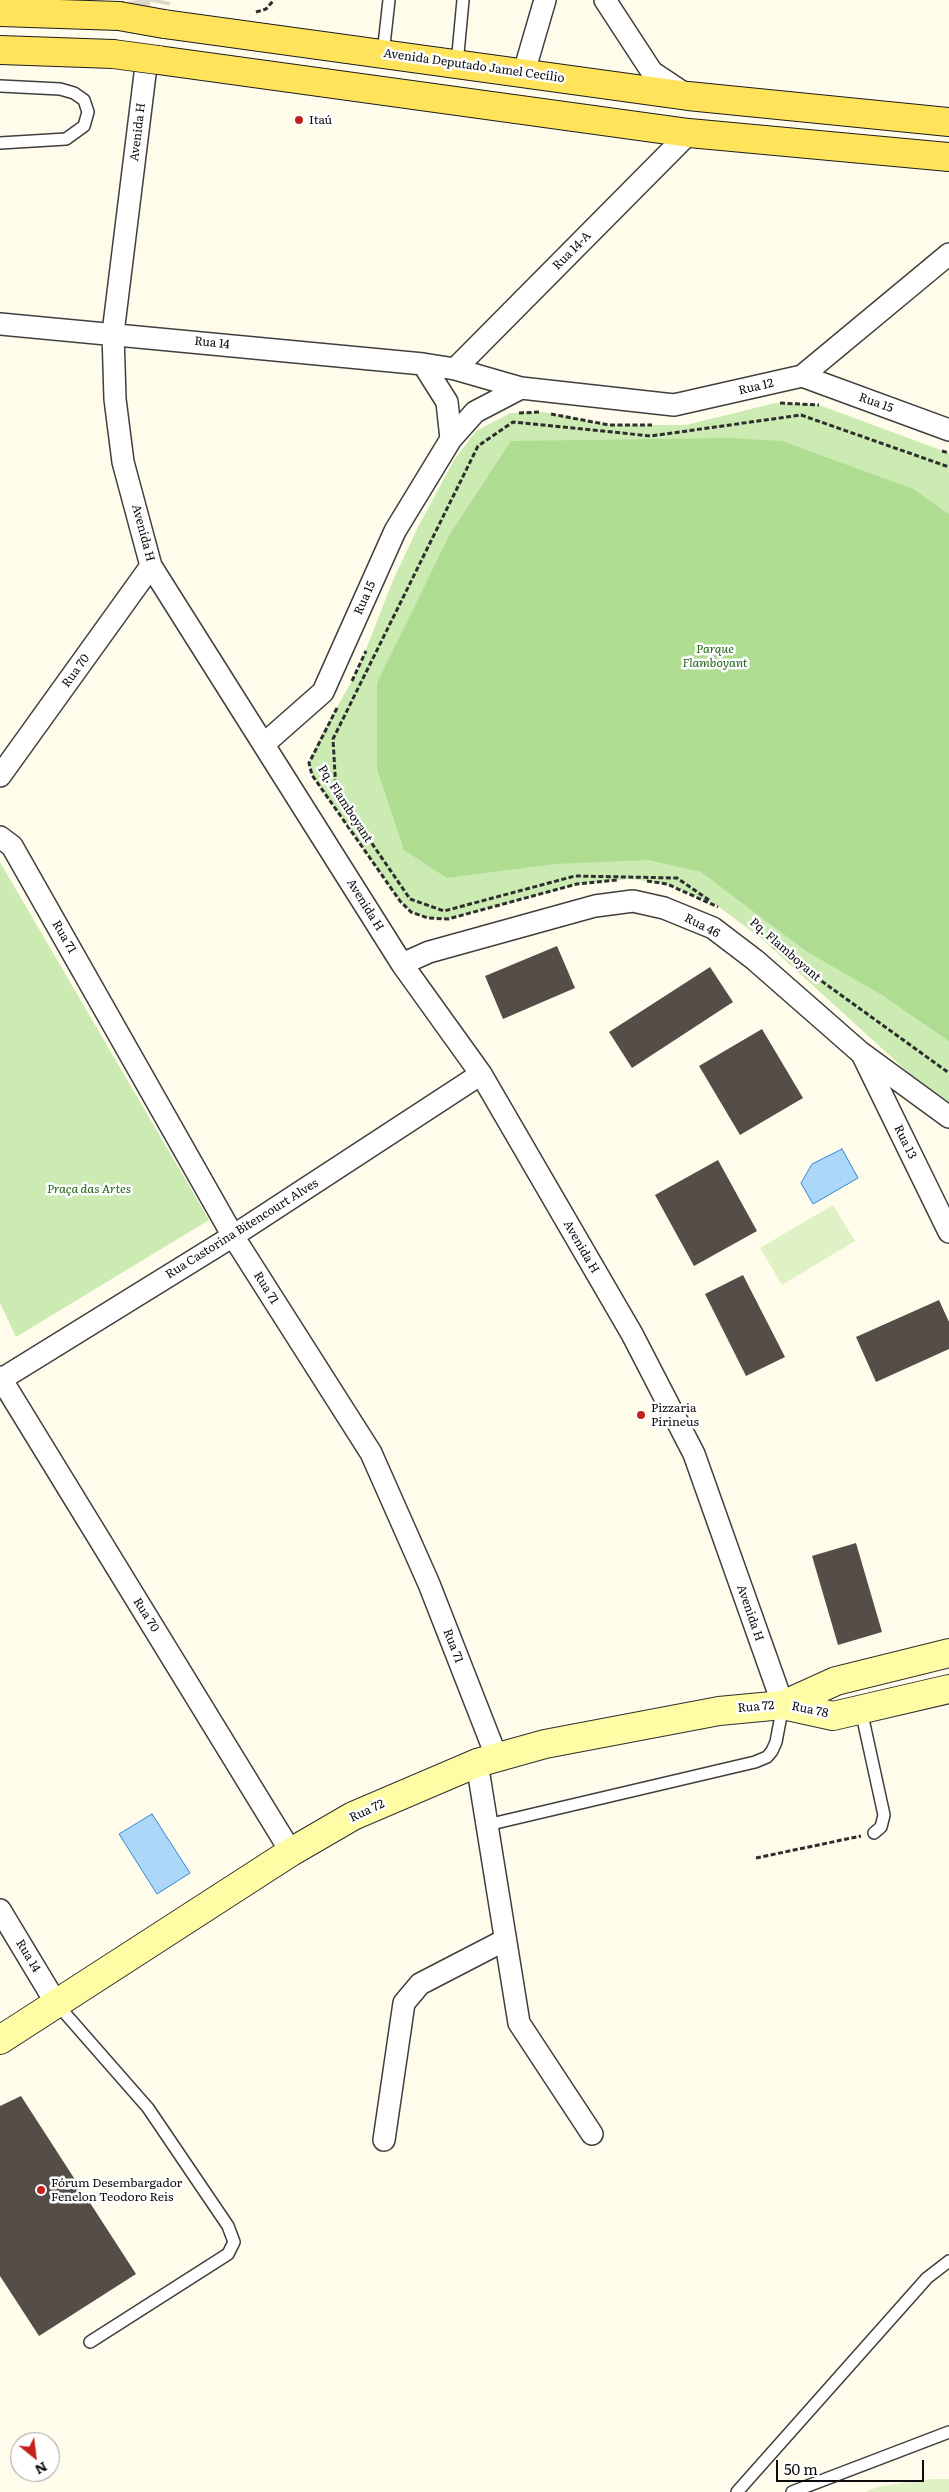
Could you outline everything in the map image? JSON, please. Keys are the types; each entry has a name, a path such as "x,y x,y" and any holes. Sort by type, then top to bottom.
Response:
{"main road":[{"name":"Avenida Deputado Jamel Cecílio","path":"0,12 119,16 164,24 688,96 947,119"},
{"path":"0,50 113,54 152,63 689,133 946,161"},
{"name":"Rua 78","path":"783,1705 836,1681 949,1653"},
{"name":"Rua 78","path":"783,1705 832,1716 949,1689"},
{"name":"Rua 72","path":"0,2040 291,1852 353,1816 487,1761 545,1744 719,1711 783,1705"}],"street":[{"path":"524,72 545,0"},
{"path":"604,0 652,72 688,96"},
{"name":"Avenida H","path":"152,63 113,333 115,399 123,462 151,566 402,964 481,1074 632,1334 694,1454 783,1705"},
{"name":"Rua 14-A","path":"455,369 689,133"},
{"name":"Rua 12","path":"521,388 674,405 802,376 949,254"},
{"name":"Rua 14","path":"0,324 113,333 423,364 455,369"},
{"path":"423,364 447,402 451,438"},
{"path":"455,369 521,388"},
{"name":"Rua 15","path":"802,376 949,430"},
{"name":"Rua 15","path":"264,744 324,692 395,531 451,438 475,412 521,388"},
{"name":"Rua 70","path":"0,776 151,566"},
{"name":"Rua 71","path":"0,837 12,846 233,1236 370,1453 429,1584 487,1761 487,1826 519,2023 592,2134"},
{"name":"Rua 46","path":"402,964 429,952 576,911 633,901 664,908 713,928 754,960 860,1052 949,1117"},
{"name":"Rua 13","path":"860,1052 949,1232"},
{"name":"Rua Castorina Bitencourt Alves","path":"0,1378 233,1236 481,1074"},
{"name":"Rua 70","path":"0,1378 291,1852"},
{"name":"Rua 14","path":"0,1910 56,2003"},
{"path":"384,2140 404,2003 420,1984 505,1940"}],"lane":[{"path":"383,54 389,0"},
{"path":"457,64 463,0"},
{"path":"0,86 60,89 74,93 84,100 88,112 84,126 66,138 0,143"},
{"path":"487,1826 755,1762 767,1757 772,1751 776,1742 783,1705"},
{"path":"861,1710 884,1815 881,1827 874,1834"},
{"path":"56,2003 148,2108 228,2226 234,2242 228,2254 90,2342"},
{"path":"737,2492 928,2278 949,2262"},
{"path":"792,2492 949,2432"}],"path":[{"path":"775,403 819,405"},
{"path":"510,413 543,412 609,425 657,425"},
{"path":"722,910 677,878 575,876 444,910 410,899 336,791 333,739 478,446 513,422 651,436 800,415 949,467"},
{"path":"349,687 369,643"},
{"name":"Pq. Flamboyant","path":"339,705 319,739 309,763 312,775 400,901 411,912 428,918 448,919 578,884 631,879 667,884 714,904"},
{"name":"Pq. Flamboyant","path":"791,965 770,945 949,1073"},
{"path":"756,1858 874,1834"}],"green space":[{"name":"Parque Flamboyant","path":"775,403 819,405 949,453 949,1103 911,1075 762,939 715,904 667,884 631,879 583,883 448,919 428,918 411,912 400,901 312,775 309,763 319,739 358,670 393,580 419,525 454,460 476,431 511,413 543,412 609,425 686,425"},
{"name":"Parque Flamboyant","path":"729,438 782,441 913,489 949,514 949,1041 882,995 806,951 701,872 648,860 555,864 447,878 404,850 377,769 377,683 450,534 511,441"},
{"name":"Praça das Artes","path":"0,862 209,1220 16,1337 0,1303"},
{"path":"833,1205 855,1241 782,1285 760,1248"},
{"path":"930,2479 949,2479 949,2492 864,2492 881,2486"}],"water":[{"path":"842,1149 858,1178 813,1204 801,1183 812,1164"},
{"path":"152,1814 190,1873 157,1894 119,1834"}],"building":[{"path":"557,946 575,988 503,1019 485,976"},
{"path":"710,967 733,1002 632,1068 609,1032"},
{"path":"762,1029 803,1098 740,1135 699,1066"},
{"path":"718,1160 757,1231 694,1266 655,1195"},
{"path":"743,1275 785,1357 746,1376 705,1294"},
{"path":"939,1300 949,1322 949,1349 876,1382 856,1337"},
{"path":"856,1543 882,1632 838,1645 812,1556"},
{"name":"Fórum Desembargador Fenelon Teodoro Reis","path":"21,2096 136,2274 39,2336 0,2276 0,2106"}],"tunnel":[{"path":"139,0 142,33"},
{"path":"146,66 160,0"}],"place":[{"name":"Itaú","path":"299,120"},
{"name":"Pizzaria Pirineus","path":"641,1415"},
{"name":"Fórum Desembargador Fenelon Teodoro Reis","path":"41,2190"}]}
